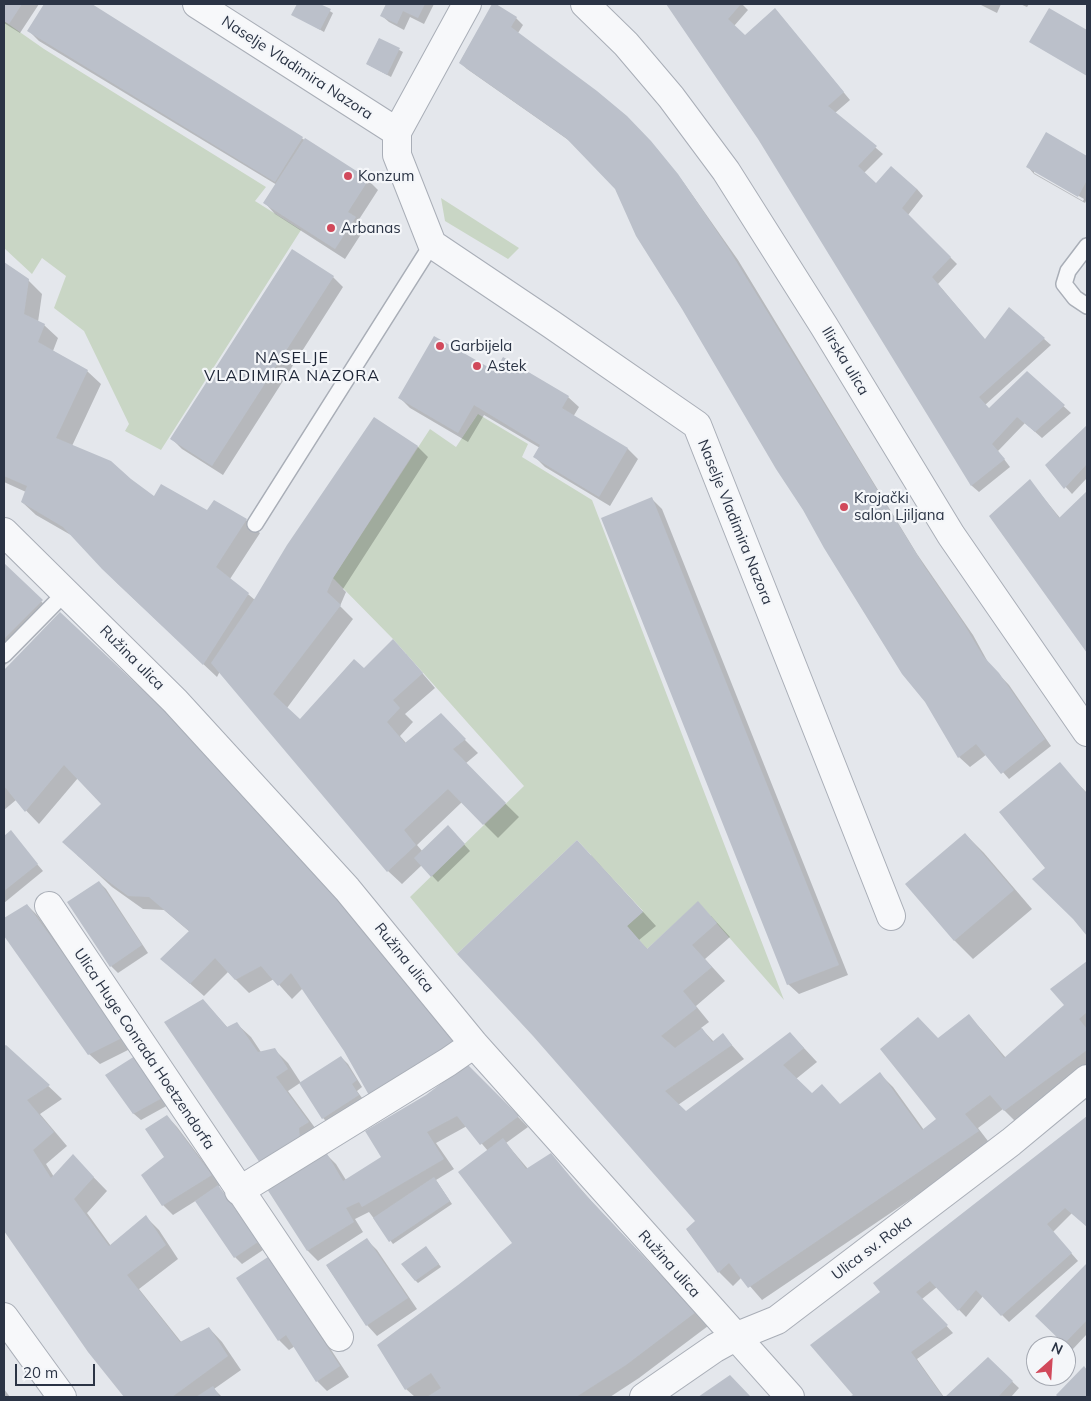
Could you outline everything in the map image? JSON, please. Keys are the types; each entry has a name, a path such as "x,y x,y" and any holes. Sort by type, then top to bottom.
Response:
{"street":[{"name":"Naselje Vladimira Nazora","path":"197,4 397,132"},
{"path":"432,244 397,156 397,132 467,4"},
{"name":"Ilirska ulica","path":"585,4 626,44 665,90 726,171 824,326 951,535 1087,732"},
{"name":"Naselje Vladimira Nazora","path":"432,244 697,425 891,916"},
{"name":"Ružina ulica","path":"4,532 175,701 347,888 474,1044 790,1397"},
{"name":"Ulica Huge Conrada Hoetzendorfa","path":"49,906 339,1337"},
{"path":"239,1191 474,1044"},
{"name":"Ulica sv. Roka","path":"644,1397 715,1348 735,1337 777,1320 1010,1142 1087,1079"},
{"path":"4,1317 62,1397"}],"lane":[{"path":"255,524 432,244"},
{"path":"1087,246 1068,271 1064,284 1076,298 1087,306"},
{"path":"4,655 66,592"}],"green space":[{"path":"4,21 44,49 266,187 255,201 301,230 161,450 125,431 129,424 84,331 54,308 66,276 42,258 32,274 4,248"},
{"path":"441,198 519,248 508,259 445,221"},
{"path":"478,414 528,444 522,457 592,500 784,1000 698,902 647,949 627,926 643,911 577,840 457,954 410,897 524,786 393,639 333,578 430,429 456,447"}],"building":[{"path":"4,4 22,4 9,24 4,21"},
{"path":"44,4 92,4 303,137 275,182 27,31"},
{"path":"297,4 320,4 331,9 320,30 291,15"},
{"path":"386,4 425,4 418,18 403,11 397,24 380,16"},
{"path":"492,4 496,4 517,17 511,27 597,91 627,116 651,141 678,174 728,248 924,566 964,624 983,656 999,673 1045,739 1001,774 976,744 958,758 925,702 902,674 636,236 615,189 566,138 459,63"},
{"path":"666,4 741,4 728,19 745,35 775,8 844,92 828,106 877,146 858,166 876,183 891,166 917,189 902,208 951,257 932,277 985,339 1009,307 1045,338 979,397 989,408 1027,371 1065,405 1035,432 1017,417 992,444 1005,459 971,486 758,139"},
{"path":"1049,8 1087,30 1087,76 1029,42"},
{"path":"379,38 400,48 387,75 366,64"},
{"path":"1046,132 1087,156 1087,180 1078,197 1026,167"},
{"path":"305,138 369,179 348,212 356,217 335,249 263,203"},
{"path":"292,249 334,276 212,466 170,439"},
{"path":"4,262 29,279 24,314 45,324 38,342 88,370 56,438 111,461 154,496 161,484 207,510 214,500 247,519 216,567 249,593 203,665 102,569 63,527 21,502 27,486 4,476"},
{"path":"434,336 495,371 503,357 569,396 562,408 628,448 599,497 533,457 540,445 474,405 458,433 398,398"},
{"path":"374,417 418,446 333,578 327,592 341,605 273,694 300,719 354,659 364,668 393,639 423,673 393,700 400,708 387,722 405,743 441,713 466,739 453,749 506,803 483,825 448,789 404,830 416,845 387,872 211,663 255,598 287,545"},
{"path":"1087,425 1087,464 1064,489 1045,465"},
{"path":"1030,479 1059,518 1087,491 1087,653 989,516"},
{"path":"652,497 839,965 787,985 601,518"},
{"path":"4,563 43,600 4,639"},
{"path":"60,612 161,707 304,857 459,1041 370,1097 344,1051 291,973 278,986 261,966 235,980 215,958 190,984 160,959 189,931 149,897 128,896 97,873 62,842 101,804 64,765 25,812 4,786 4,670"},
{"path":"1060,762 1087,794 1087,936 1073,919 1032,879 1045,868 999,812"},
{"path":"448,825 465,844 431,877 414,858"},
{"path":"11,830 38,864 4,891 4,836"},
{"path":"965,833 1014,890 954,941 905,884"},
{"path":"577,840 643,912 627,926 647,949 698,901 717,923 692,945 712,967 683,991 697,1008 661,1036 675,1048 702,1028 712,1042 723,1033 732,1045 665,1091 686,1111 790,1032 804,1048 783,1065 812,1093 822,1084 840,1104 880,1072 922,1130 936,1119 880,1049 918,1017 938,1038 969,1014 1004,1058 1064,1005 1050,989 1087,961 1087,1012 1079,1019 1087,1029 1087,1050 1004,1111 990,1095 965,1114 979,1131 748,1288 729,1263 718,1273 686,1229 695,1221 533,1036 457,954"},
{"path":"99,881 142,945 110,967 67,902"},
{"path":"27,904 124,1037 88,1055 4,936 4,918"},
{"path":"203,999 227,1027 237,1022 258,1052 275,1048 288,1069 276,1077 309,1122 299,1128 300,1139 260,1163 164,1022"},
{"path":"6,1045 50,1085 27,1100 54,1132 33,1150 51,1178 73,1154 94,1177 74,1199 109,1246 146,1215 166,1245 127,1275 180,1342 209,1327 228,1356 172,1397 124,1397 88,1352 4,1231 4,1046"},
{"path":"135,1056 164,1097 133,1114 105,1075"},
{"path":"341,1056 357,1080 352,1084 359,1095 322,1119 299,1083"},
{"path":"467,1064 519,1116 480,1145 457,1116 427,1132 444,1159 362,1207 359,1202 346,1208 354,1222 307,1251 267,1189 326,1152 343,1181 381,1157 365,1131 426,1095"},
{"path":"167,1115 212,1175 162,1206 141,1175 164,1157 145,1129"},
{"path":"1087,1116 1087,1227 1065,1208 1047,1224 1072,1253 1001,1316 976,1290 958,1311 930,1281 916,1292 948,1325 911,1352 943,1397 849,1397 853,1395 810,1345 880,1292 873,1283"},
{"path":"503,1138 526,1169 551,1153 582,1191 696,1312 626,1365 576,1397 427,1397 441,1388 431,1373 405,1390 377,1345 512,1243 458,1172"},
{"path":"434,1177 450,1201 389,1242 373,1218"},
{"path":"218,1185 258,1242 234,1258 195,1201"},
{"path":"367,1238 408,1298 366,1326 326,1265"},
{"path":"426,1246 439,1264 415,1281 401,1264"},
{"path":"268,1257 340,1366 316,1382 286,1335 278,1341 236,1278"},
{"path":"1087,1263 1087,1320 1072,1336 1056,1336 1035,1316"},
{"path":"988,1357 1013,1381 998,1397 945,1397"},
{"path":"1084,1366 1087,1370 1087,1397 1058,1397 1056,1395 1065,1386 1076,1386 1076,1374"},
{"path":"730,1375 751,1397 698,1397"},
{"path":"213,1386 220,1397 196,1397"}],"place":[{"name":"Konzum","path":"348,176"},
{"name":"Arbanas","path":"331,228"},
{"name":"Garbijela","path":"440,346"},
{"name":"Astek","path":"477,366"},
{"name":"Krojački salon Ljiljana","path":"844,507"}],"district":[{"name":"NASELJE VLADIMIRA NAZORA","path":"292,367"}]}
